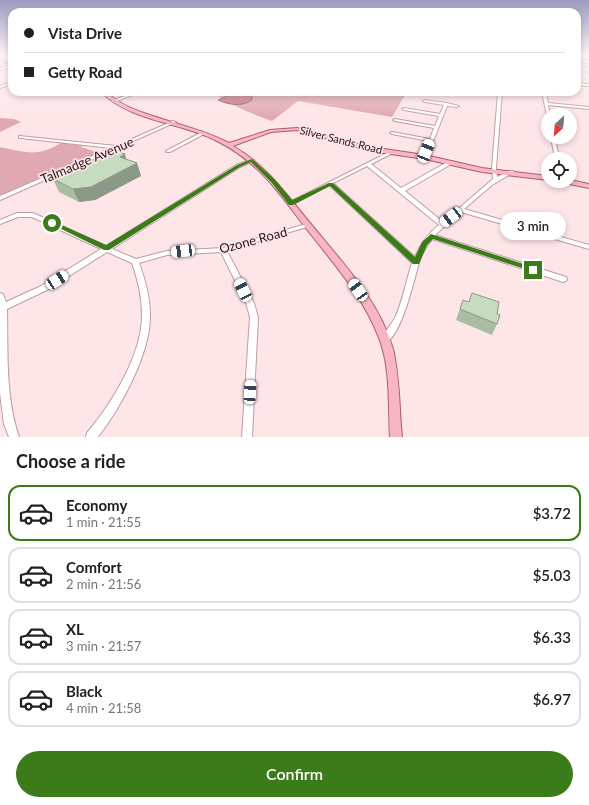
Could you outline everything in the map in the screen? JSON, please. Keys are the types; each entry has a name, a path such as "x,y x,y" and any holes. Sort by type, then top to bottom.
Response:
{"main road":[{"path":"108,96 114,101 134,110 174,122 204,133 230,145 252,160 274,182 364,299 385,339 390,361 396,437"},
{"name":"Silver Sands Road","path":"230,145 263,133 291,129 308,131 364,147 495,171 541,177"},
{"path":"577,184 589,186"}],"street":[{"path":"114,101 127,96"},
{"path":"495,179 500,96"},
{"path":"545,96 547,108"},
{"path":"425,101 457,106"},
{"path":"425,157 446,104"},
{"path":"546,104 589,108"},
{"path":"404,109 442,115"},
{"path":"395,120 437,127"},
{"name":"Talmadge Avenue","path":"0,198 174,122"},
{"path":"168,151 204,133"},
{"path":"392,133 431,140"},
{"path":"21,138 119,147"},
{"path":"291,203 369,165 392,152"},
{"path":"3,307 44,288 238,166 252,160"},
{"path":"401,191 451,162"},
{"path":"369,165 442,224"},
{"path":"385,339 396,325 403,308 416,262 424,244 442,224 495,179 511,172"},
{"path":"331,184 416,262"},
{"path":"460,210 589,247"},
{"path":"0,222 16,215 32,214 135,262 140,274 146,321 138,352 124,389 103,424 91,437"},
{"name":"Ozone Road","path":"135,262 167,253 224,250 308,225"},
{"path":"431,236 563,279"},
{"path":"224,250 250,303 254,317 247,437"},
{"path":"0,296 3,307 6,402 10,429 14,437"}],"shaded area":[{"path":"218,96 405,96 392,117 298,101 272,121 237,107"},
{"path":"227,96 252,96 252,100 244,104 227,103 218,100"},
{"path":"0,118 14,119 21,122 0,132"},
{"path":"62,142 85,144 81,147 100,153 0,196 0,147 25,152 39,152 54,147"}],"building":[{"path":"119,152 125,154 120,157 137,163 91,187 73,189 53,179 106,154 110,156"},
{"path":"472,293 499,302 497,314 500,315 497,324 460,309 463,300 469,302"}],"route":[{"path":"52,223 106,248 238,166 252,160 274,182 291,203 331,184 416,262 424,244 431,236 533,270"}]}
